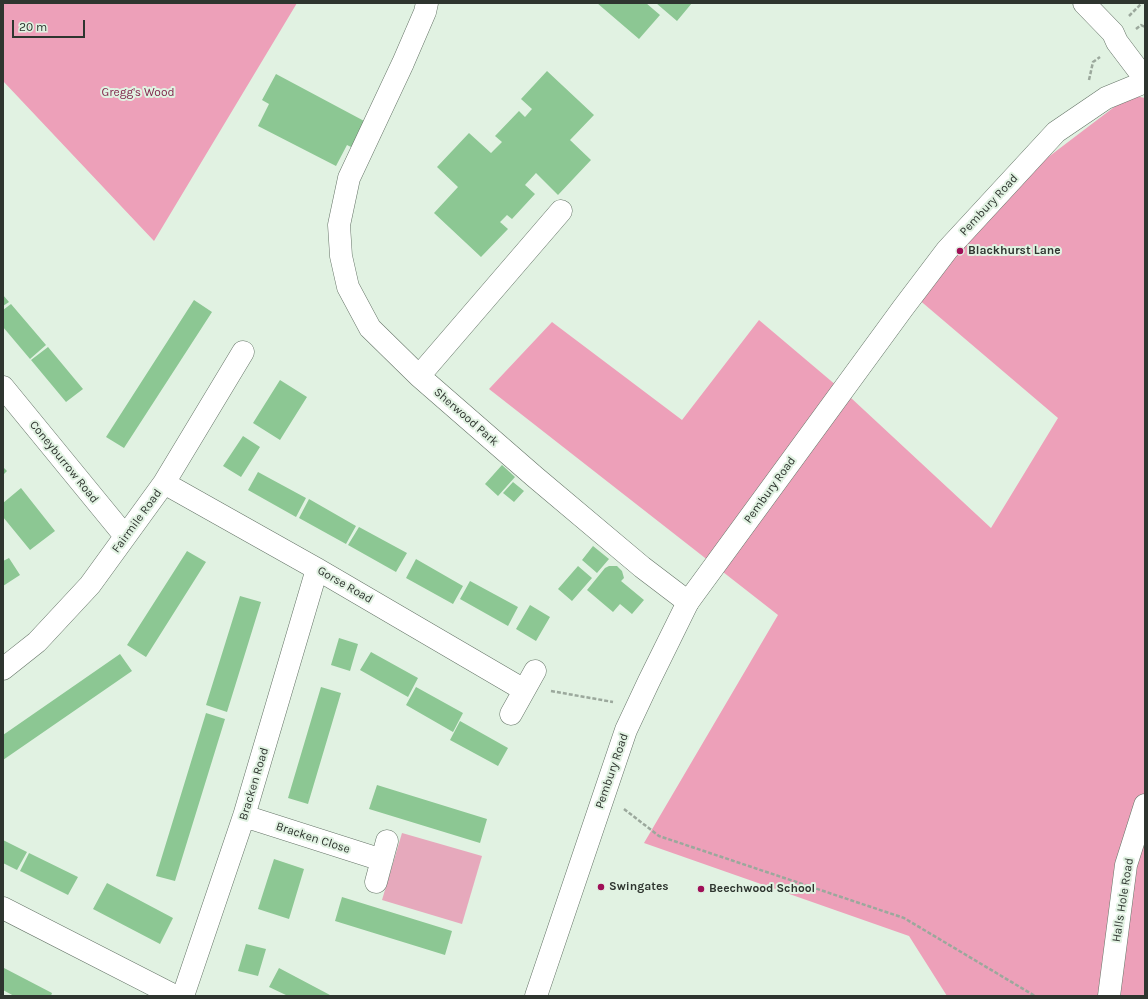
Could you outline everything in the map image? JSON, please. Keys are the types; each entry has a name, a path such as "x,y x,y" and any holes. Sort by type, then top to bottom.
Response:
{"street":[{"name":"Sherwood Park","path":"427,3 426,12 349,178 339,225 341,256 348,287 370,328 419,376 618,547 688,602"},
{"path":"1084,3 1113,33 1117,42 1145,80"},
{"name":"Pembury Road","path":"536,996 626,730 688,602 947,250 1056,132 1106,98 1145,80"},
{"path":"419,376 561,211"},
{"name":"Fairmile Road","path":"3,669 37,642 90,585 164,483 243,352"},
{"name":"Coneyburrow Road","path":"3,387 126,536"},
{"name":"Gorse Road","path":"164,483 317,569 524,690"},
{"name":"Bracken Road","path":"183,996 244,816 317,569"},
{"path":"511,714 535,671"},
{"name":"Halls Hole Road","path":"1109,996 1126,866 1145,805"},
{"name":"Bracken Close","path":"244,816 384,851 376,882"},
{"path":"3,908 175,996"}],"path":[{"path":"524,690 552,691 616,703"},
{"path":"604,794 659,836 904,918 1035,996"}],"shaded area":[{"path":"402,833 482,856 462,924 382,900"}],"green space":[{"name":"Gregg's Wood","path":"3,3 297,3 154,241 3,81"},
{"path":"1130,95 1145,98 1145,996 947,996 909,936 644,843 778,615 489,389 552,322 682,420 759,320 850,397 991,528 1058,418 917,298 1022,177"}],"building":[{"path":"597,3 646,3 660,15 639,39"},
{"path":"656,3 692,3 677,21"},
{"path":"547,71 594,115 570,140 591,160 558,195 536,173 525,185 535,194 512,219 507,215 500,222 508,229 481,257 434,213 458,187 437,167 469,133 491,153 502,142 495,136 519,111 525,117 532,109 521,99"},
{"path":"276,74 366,122 353,148 347,145 336,166 258,126 269,104 262,100"},
{"path":"3,295 9,302 3,306"},
{"path":"194,300 212,312 124,448 106,437"},
{"path":"11,304 46,345 30,359 3,327 3,310"},
{"path":"48,347 83,389 66,402 31,360"},
{"path":"280,380 307,397 280,440 253,423"},
{"path":"243,436 260,447 241,477 223,466"},
{"path":"502,465 515,477 498,496 485,484"},
{"path":"3,467 7,471 3,475"},
{"path":"258,472 306,498 296,517 248,490"},
{"path":"513,482 524,491 514,502 503,493"},
{"path":"21,488 55,531 30,550 3,517 3,503"},
{"path":"309,499 356,526 346,544 299,518"},
{"path":"359,527 407,553 396,572 348,545"},
{"path":"593,546 609,559 597,573 582,560"},
{"path":"187,551 206,562 146,657 127,645"},
{"path":"9,558 20,575 3,586 3,561"},
{"path":"416,559 463,586 453,604 406,578"},
{"path":"578,566 592,578 572,601 558,589"},
{"path":"609,566 617,566 622,571 624,578 621,581 644,600 632,614 620,604 613,612 587,590 605,568"},
{"path":"470,581 518,607 508,626 460,599"},
{"path":"240,596 261,602 227,712 206,705"},
{"path":"530,605 550,617 536,641 516,629"},
{"path":"339,638 358,644 350,671 331,665"},
{"path":"371,652 418,678 408,697 360,670"},
{"path":"120,654 132,671 3,760 3,735"},
{"path":"321,687 341,693 308,804 288,798"},
{"path":"416,687 463,713 453,732 406,705"},
{"path":"206,713 225,719 175,881 156,876"},
{"path":"460,721 508,748 498,766 450,740"},
{"path":"377,785 487,819 480,843 369,809"},
{"path":"3,840 27,852 17,870 3,863"},
{"path":"29,853 78,877 68,895 20,871"},
{"path":"274,859 304,869 289,919 258,909"},
{"path":"107,883 173,918 160,944 93,909"},
{"path":"342,897 452,931 445,955 335,921"},
{"path":"246,944 266,949 258,976 238,971"},
{"path":"4,968 52,993 51,996 14,996 3,990"},
{"path":"279,968 332,996 288,996 269,987"}],"place":[{"name":"Blackhurst Lane","path":"960,251"},
{"name":"Swingates","path":"601,887"},
{"name":"Beechwood School","path":"701,889"}]}
